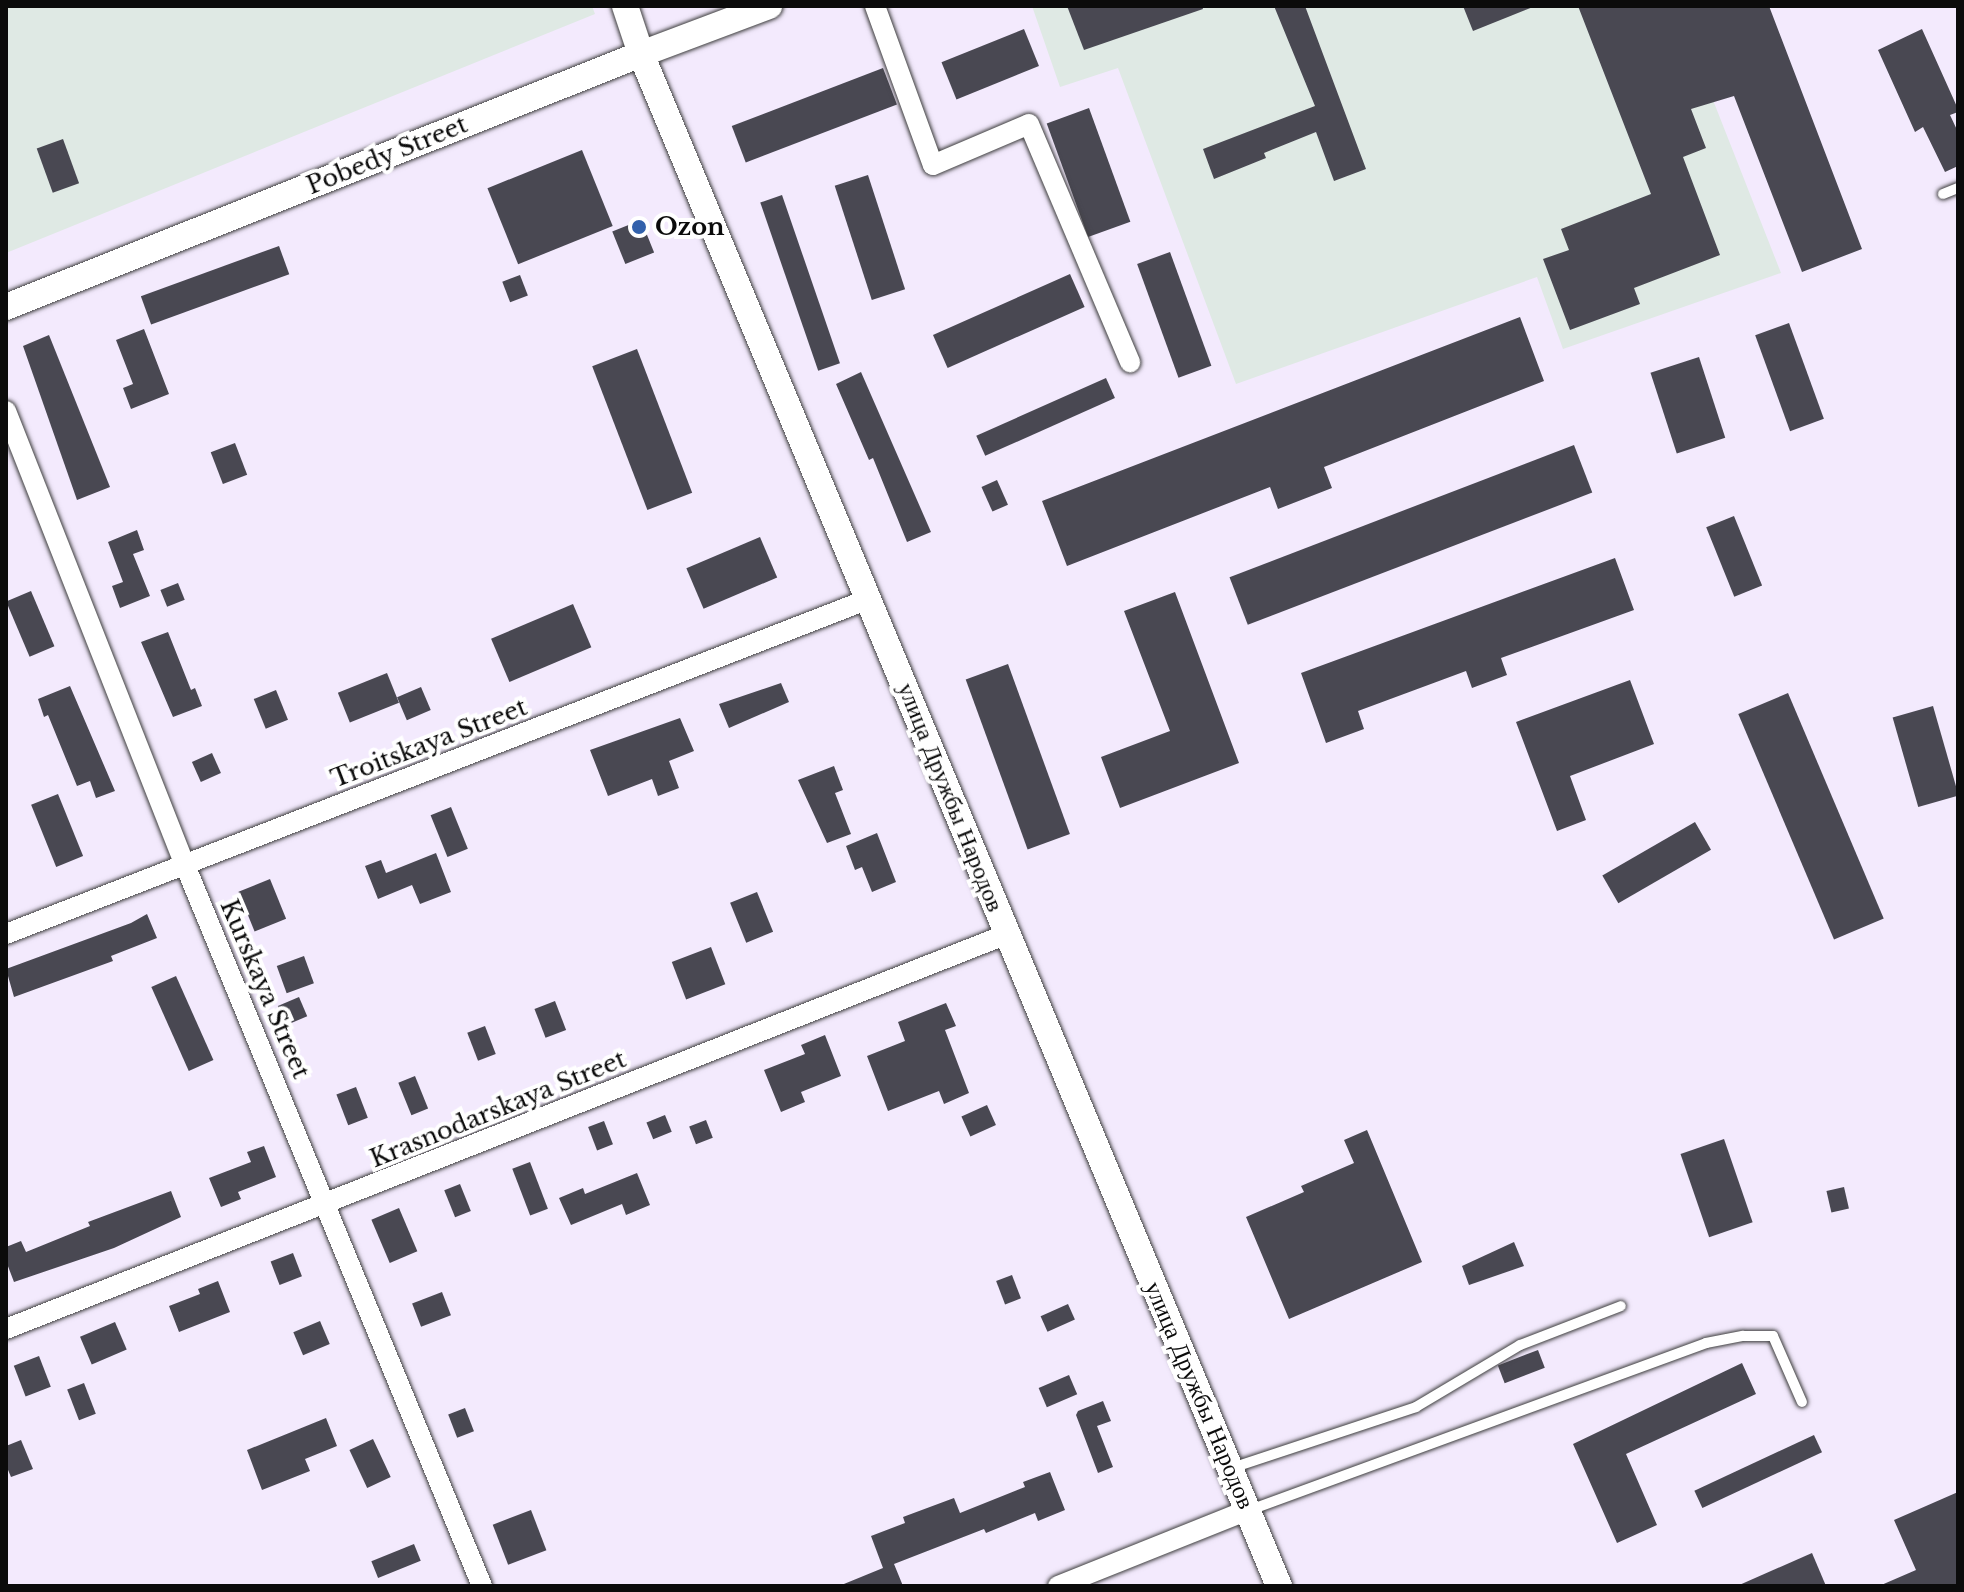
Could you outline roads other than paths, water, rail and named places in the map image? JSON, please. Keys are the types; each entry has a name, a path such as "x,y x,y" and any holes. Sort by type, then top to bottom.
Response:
{"street":[{"name":"улица Дружбы Народов","path":"625,6 641,54 1279,1586"},
{"name":"Pobedy Street","path":"6,307 769,6"},
{"path":"875,6 933,165 1029,124 1130,362"},
{"name":"Kurskaya Street","path":"6,411 185,865 482,1586"},
{"name":"Troitskaya Street","path":"6,934 869,599"},
{"name":"Krasnodarskaya Street","path":"6,1329 327,1205 1007,934"},
{"path":"1058,1586 1248,1510"}],"lane":[{"path":"1943,194 1958,188"},
{"path":"1230,1468 1416,1407 1520,1345 1621,1306"},
{"path":"1248,1510 1619,1376 1660,1357 1718,1340 1773,1336 1802,1402"}],"place":[{"name":"Ozon","path":"639,227"}]}
